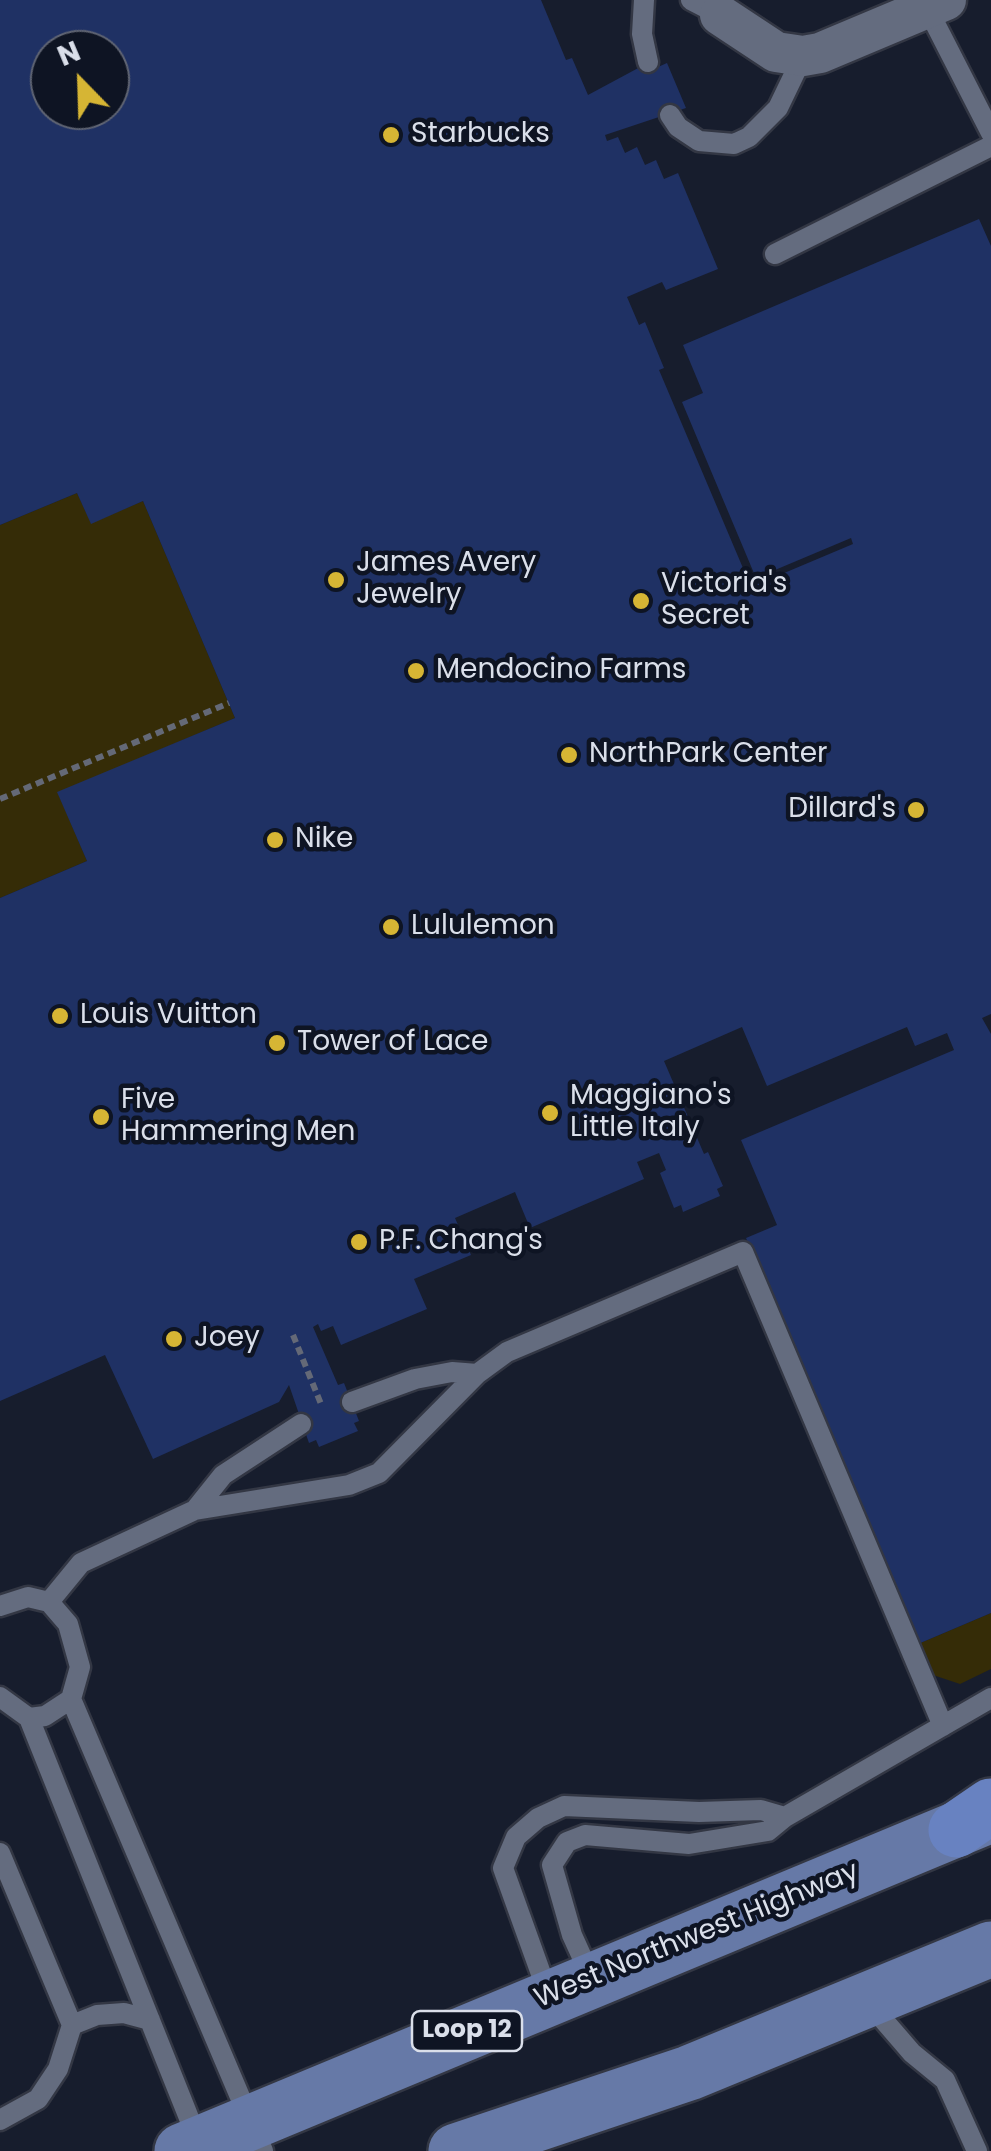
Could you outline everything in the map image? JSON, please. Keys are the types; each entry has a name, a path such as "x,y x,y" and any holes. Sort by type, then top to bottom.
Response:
{"main road":[{"name":"West Northwest Highway","path":"195,2149 257,2136 570,1988 979,1817"},
{"path":"456,2151 689,2073 991,1949"}],"street":[{"path":"722,5 776,52 802,56 932,3"}],"lane":[{"path":"644,0 642,34 648,62"},
{"path":"932,3 991,133"},
{"path":"670,114 678,128 699,141 734,144 757,130 778,108 802,56"},
{"path":"775,254 991,146"},
{"path":"49,1602 80,1563 194,1510 350,1485 380,1472 477,1374 507,1352 743,1252 943,1726"},
{"path":"352,1402 416,1379 452,1372 477,1374"},
{"path":"194,1510 223,1475 301,1424"},
{"path":"0,1606 28,1597 49,1602 68,1624 79,1655 79,1684 71,1699 46,1716 29,1718"},
{"path":"0,1697 29,1718 150,2020 195,2149"},
{"path":"570,1988 572,1935 552,1866 567,1842 584,1835 611,1835 689,1844 768,1831 785,1817 991,1698"},
{"path":"71,1699 257,2136"},
{"path":"570,1988 503,1868 516,1837 538,1818 564,1806 699,1812 761,1810 785,1817"},
{"path":"0,1853 72,2025 58,2069 38,2099 0,2120"},
{"path":"867,2001 912,2053 945,2080 977,2151"},
{"path":"72,2025 97,2015 124,2014 150,2020"}],"path":[{"path":"0,799 228,703"},
{"path":"293,1336 325,1414"}],"shaded area":[{"path":"77,493 91,523 143,501 235,718 58,793 87,861 0,898 0,525"},
{"path":"991,1613 991,1669 960,1684 930,1674 918,1644"}],"building":[{"name":"NorthPark Center","path":"0,0 541,0 566,60 572,58 588,95 655,59 658,67 667,63 686,108 605,135 607,141 618,137 625,153 637,147 645,165 656,160 664,179 678,173 718,269 666,290 662,282 627,297 639,325 645,322 664,368 659,370 751,587 853,544 851,538 756,578 682,402 703,393 683,345 979,219 991,246 991,1014 982,1018 991,1034 991,1613 918,1644 746,1238 777,1225 741,1140 954,1050 947,1033 915,1046 907,1027 767,1086 742,1027 664,1061 704,1154 708,1152 723,1186 717,1189 720,1196 683,1212 681,1205 674,1208 660,1173 666,1170 659,1153 637,1162 644,1179 530,1228 515,1192 455,1218 471,1255 414,1279 427,1309 341,1345 333,1326 321,1331 318,1324 313,1327 338,1385 344,1383 359,1421 354,1423 358,1431 319,1447 316,1440 309,1443 289,1385 279,1402 153,1459 105,1355 0,1401 0,898 87,861 57,792 235,718 143,501 91,524 77,493 0,525"}],"place":[{"name":"Starbucks","path":"391,135"},
{"name":"James Avery Jewelry","path":"336,580"},
{"name":"Victoria's Secret","path":"641,601"},
{"name":"Mendocino Farms","path":"416,671"},
{"name":"NorthPark Center","path":"569,755"},
{"name":"Dillard's","path":"916,810"},
{"name":"Nike","path":"275,840"},
{"name":"Lululemon","path":"391,927"},
{"name":"Louis Vuitton","path":"60,1016"},
{"name":"Tower of Lace","path":"277,1043"},
{"name":"Maggiano's Little Italy","path":"550,1113"},
{"name":"Five Hammering Men","path":"101,1117"},
{"name":"P.F. Chang's","path":"359,1242"},
{"name":"Joey","path":"174,1339"}]}
